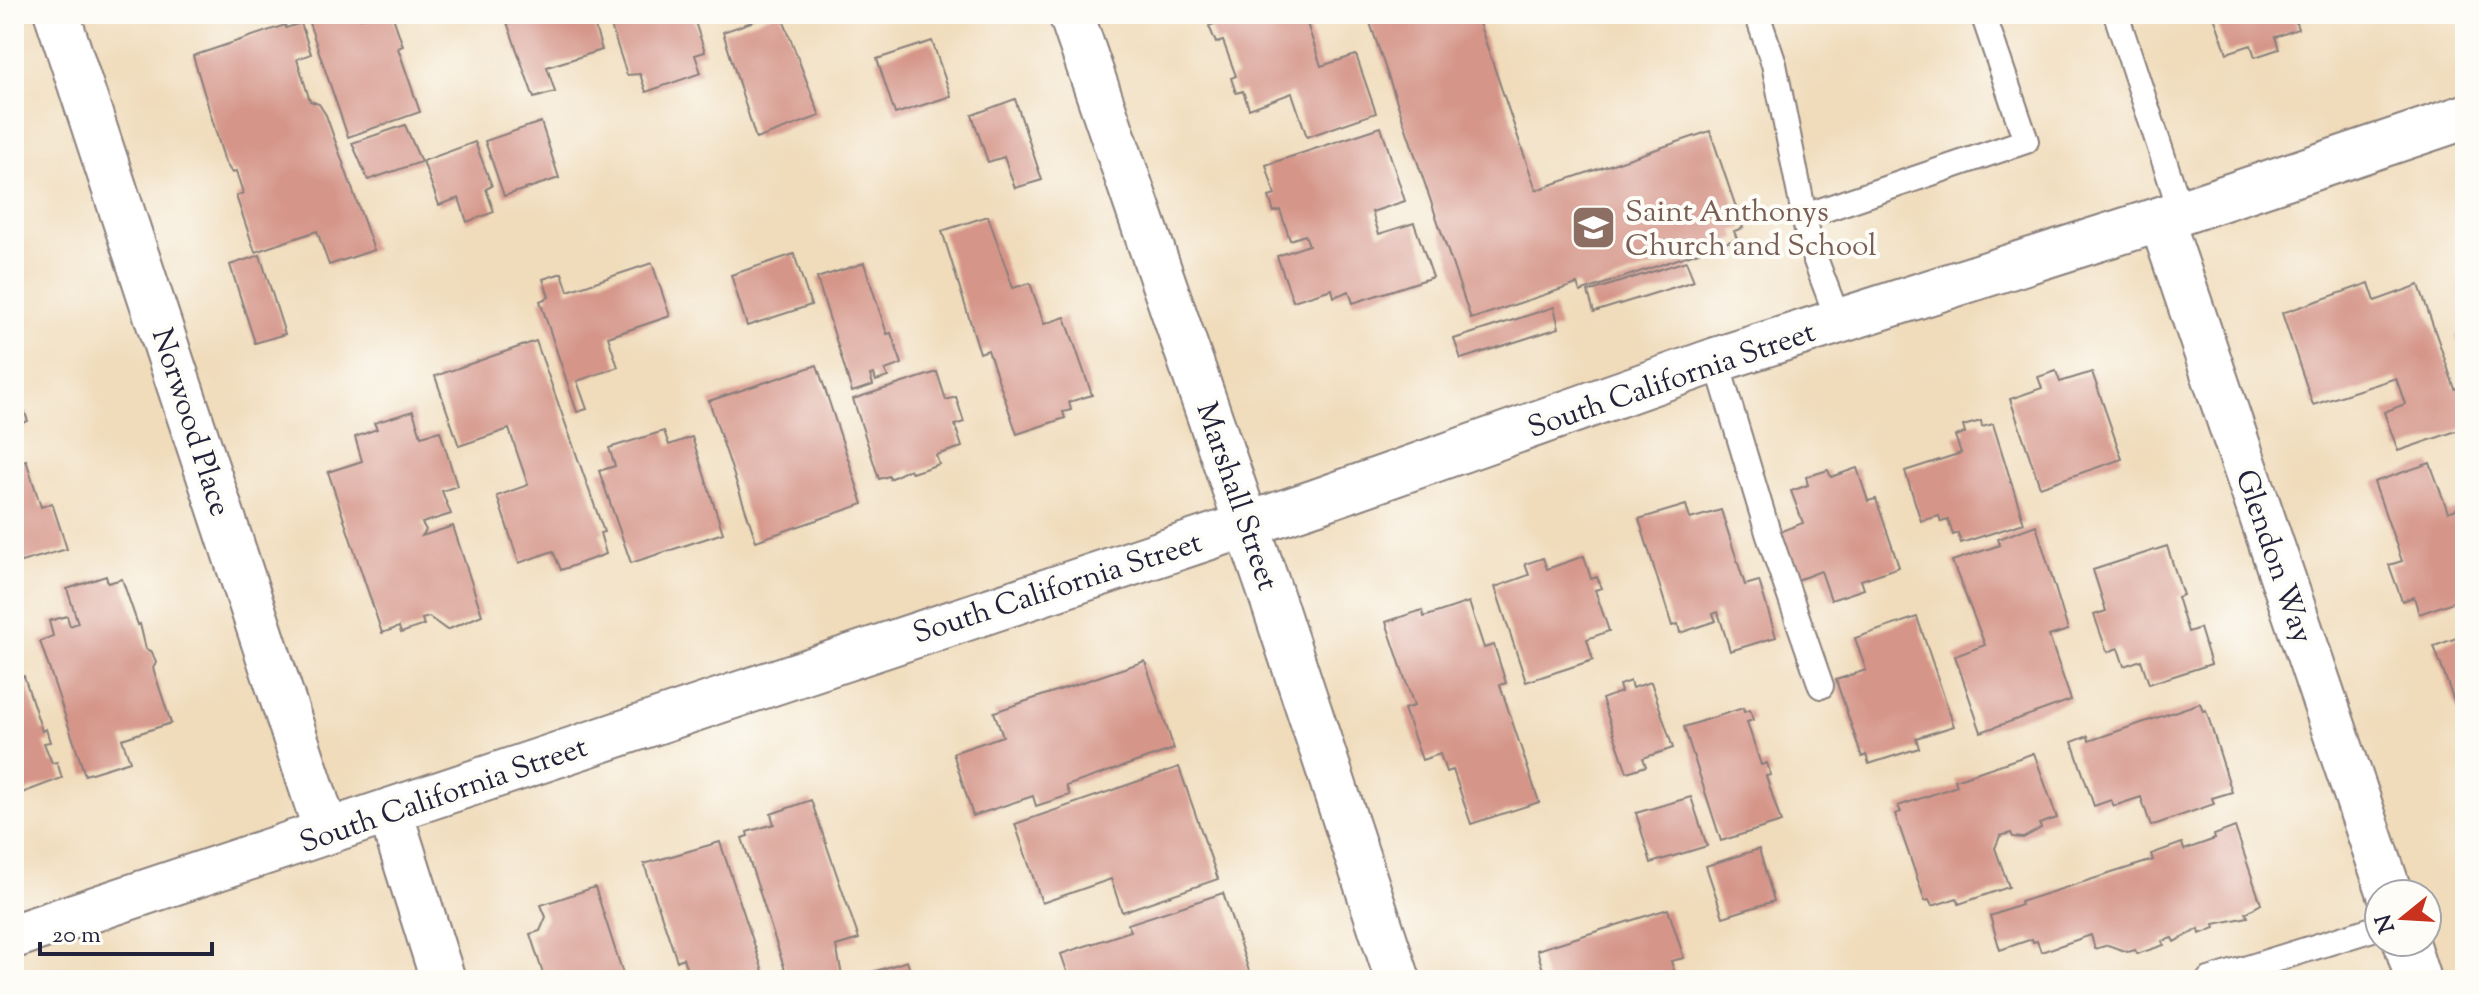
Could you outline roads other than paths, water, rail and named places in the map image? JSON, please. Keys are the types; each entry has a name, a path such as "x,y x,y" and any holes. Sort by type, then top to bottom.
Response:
{"street":[{"name":"Norwood Place","path":"57,14 326,831"},
{"name":"Marshall Street","path":"1071,14 1398,980"},
{"name":"South California Street","path":"14,936 1246,524 1716,360 2171,215 2465,117"},
{"name":"Glendon Way","path":"2171,215 2385,878"},
{"path":"390,812 443,980"},
{"path":"2411,958 2418,980"}],"lane":[{"path":"1757,14 1774,64 1810,245 1839,322"},
{"path":"1805,216 2026,141 1983,14"},
{"path":"2116,14 2171,215"},
{"path":"1716,360 1769,536 1821,686"},
{"path":"2209,980 2363,932"}],"place":[{"name":"Saint Anthonys Church and School","path":"1594,228"}]}
